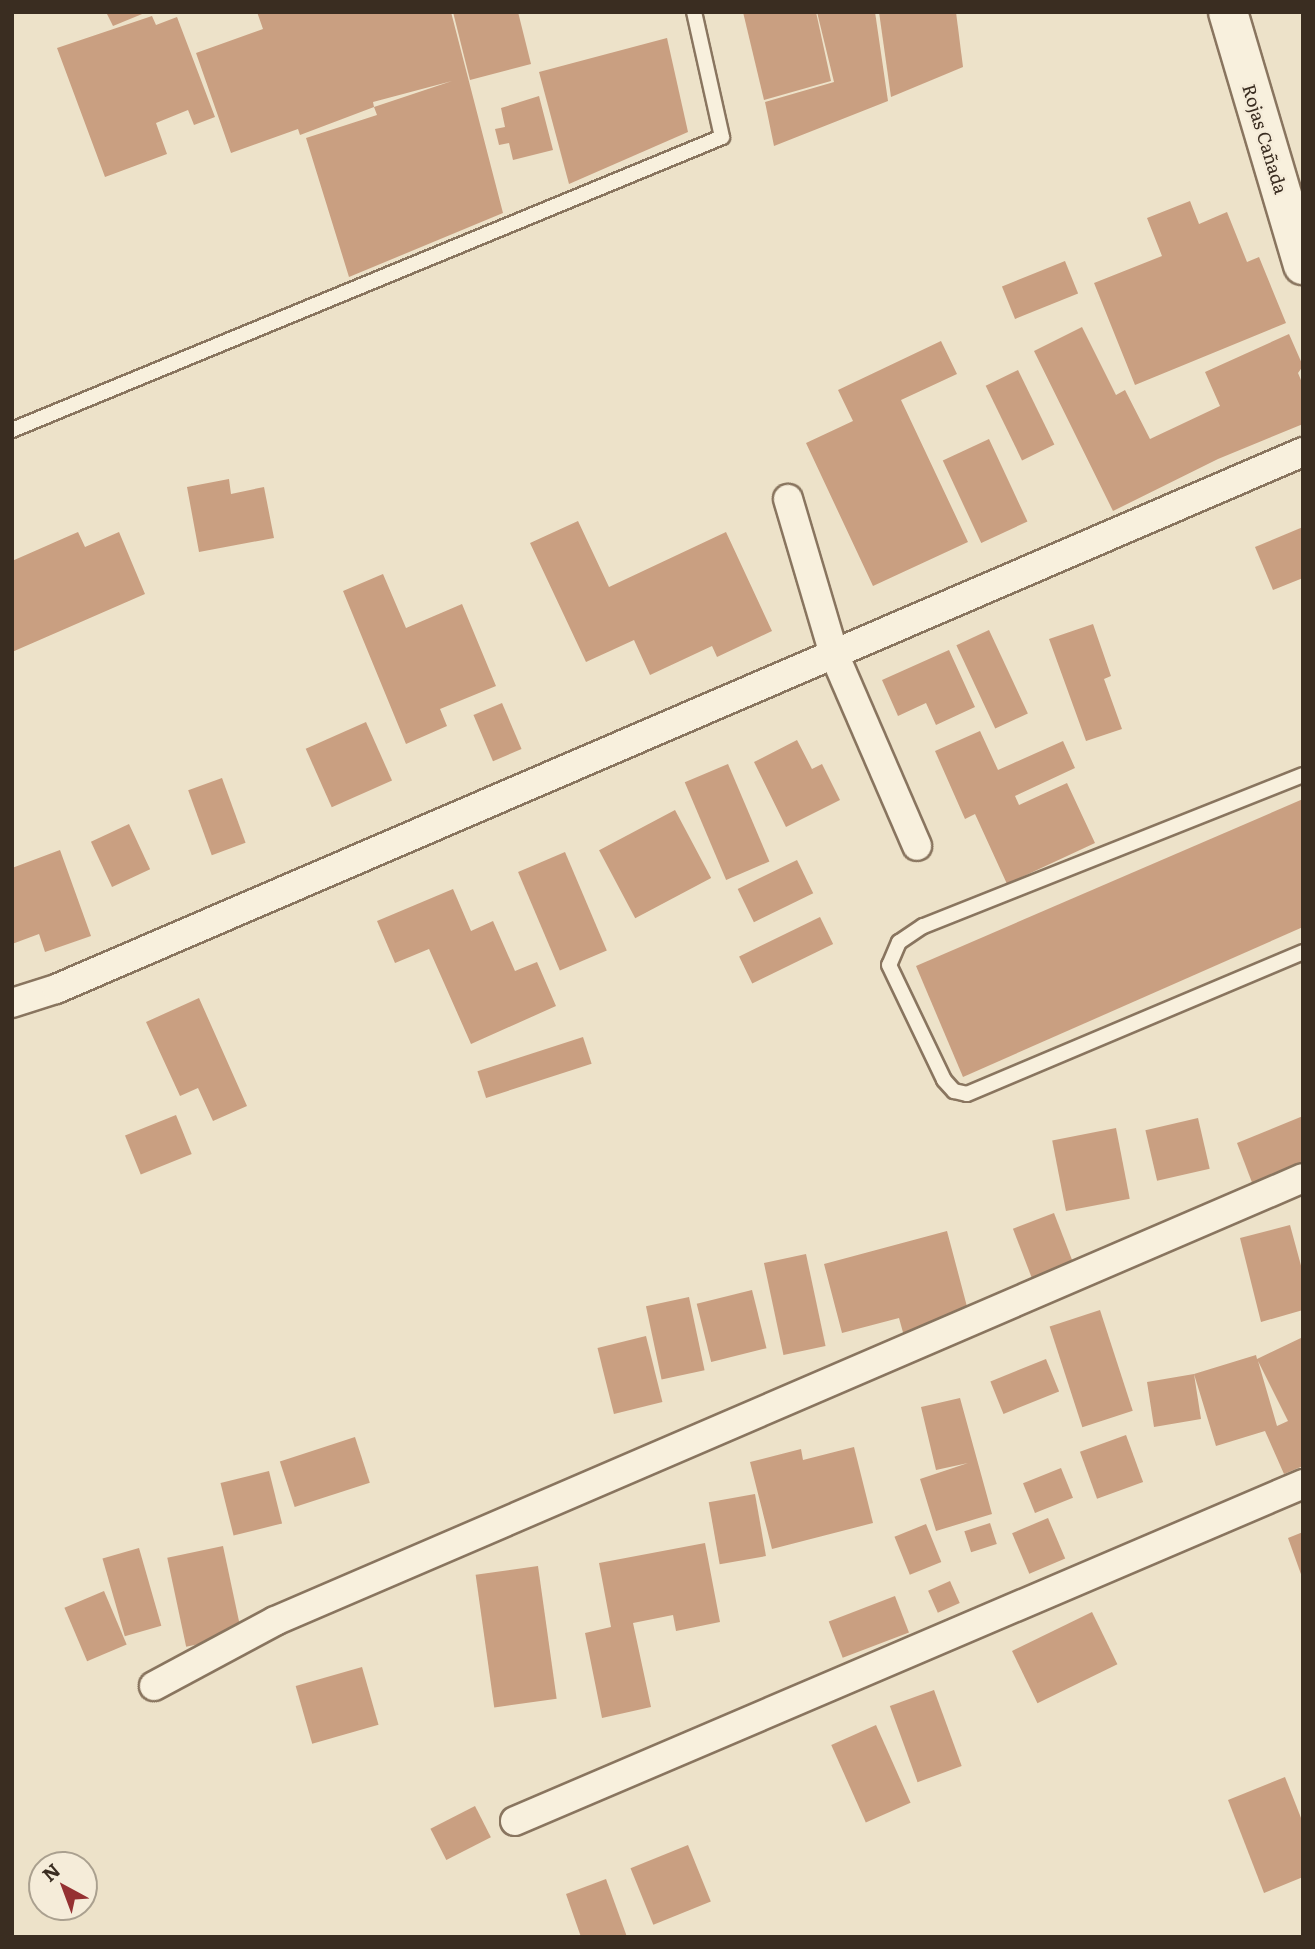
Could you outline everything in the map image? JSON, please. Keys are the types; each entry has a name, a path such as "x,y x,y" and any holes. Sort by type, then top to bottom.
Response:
{"main road":[{"name":"Rojas Cañada","path":"1228,12 1303,265"}],"street":[{"path":"12,1003 56,989 1303,453"},
{"path":"788,499 834,654 918,846"},
{"path":"155,1686 275,1621 1303,1178"},
{"path":"515,1821 1303,1484"}],"lane":[{"path":"12,430 722,137 694,12"},
{"path":"1303,775 923,926 900,942 889,965 944,1080 954,1091 967,1094 1303,952"}],"building":[{"path":"106,12 147,12 113,26"},
{"path":"257,12 451,12 503,213 349,277 306,138 377,115 374,107 300,135 298,129 231,153 196,53 263,29","holes":["452,81 374,107 373,102"]},
{"path":"453,12 518,12 531,64 470,80"},
{"path":"743,12 816,12 831,81 764,100"},
{"path":"817,12 875,12 888,101 774,146 765,102 834,82"},
{"path":"879,12 956,12 963,67 891,97"},
{"path":"152,16 156,25 177,17 215,117 194,125 188,110 156,123 167,154 105,177 57,48"},
{"path":"667,38 688,132 569,184 539,72"},
{"path":"539,96 553,150 513,160 509,143 499,145 495,129 505,127 501,108"},
{"path":"1190,201 1199,224 1227,212 1247,262 1259,257 1286,323 1135,385 1094,283 1162,256 1147,218"},
{"path":"1065,261 1078,293 1015,319 1002,286"},
{"path":"1082,327 1116,395 1125,390 1150,439 1220,406 1205,372 1289,334 1303,366 1298,373 1303,385 1303,424 1218,459 1113,511 1034,351"},
{"path":"941,341 957,374 901,400 968,542 873,586 806,443 853,421 838,390"},
{"path":"1018,370 1054,445 1022,460 986,386"},
{"path":"989,439 1027,521 981,543 943,461"},
{"path":"229,479 231,494 264,487 274,538 199,552 187,487"},
{"path":"578,521 609,587 726,532 772,631 717,657 712,646 650,675 634,640 586,662 530,543"},
{"path":"1303,527 1303,578 1273,590 1255,547"},
{"path":"78,532 85,547 119,532 145,594 12,652 12,561"},
{"path":"383,574 406,628 462,604 496,686 440,709 447,726 406,744 343,591"},
{"path":"1093,624 1111,676 1104,679 1122,729 1086,741 1049,639"},
{"path":"989,630 1028,713 995,729 956,645"},
{"path":"949,650 975,707 936,725 926,703 898,716 882,680"},
{"path":"502,703 522,749 493,761 473,715"},
{"path":"366,722 392,780 332,807 306,749"},
{"path":"980,731 998,770 1063,741 1075,768 1015,796 1019,805 1067,783 1095,843 1007,884 975,814 965,819 935,751"},
{"path":"797,740 812,769 822,764 840,800 786,827 754,762"},
{"path":"728,764 769,862 726,880 685,782"},
{"path":"222,778 246,843 212,855 188,790"},
{"path":"1303,799 1303,927 963,1077 916,966"},
{"path":"675,810 711,878 635,918 599,850"},
{"path":"129,824 150,869 112,887 91,842"},
{"path":"60,850 91,936 45,952 39,934 12,944 12,868"},
{"path":"565,852 607,950 560,970 518,872"},
{"path":"797,860 813,893 754,922 738,889"},
{"path":"453,889 471,931 493,921 515,971 537,962 556,1006 471,1044 429,949 395,963 377,921"},
{"path":"820,917 833,944 752,983 739,956"},
{"path":"199,998 247,1106 213,1121 198,1088 180,1096 146,1022"},
{"path":"583,1037 592,1064 486,1098 477,1071"},
{"path":"176,1115 192,1154 141,1175 125,1136"},
{"path":"1303,1116 1303,1175 1256,1193 1237,1143"},
{"path":"1198,1118 1210,1169 1157,1181 1145,1130"},
{"path":"1116,1128 1130,1199 1066,1211 1052,1140"},
{"path":"1054,1213 1075,1268 1034,1284 1013,1229"},
{"path":"1290,1225 1303,1273 1303,1310 1261,1322 1240,1238"},
{"path":"947,1231 970,1318 904,1336 899,1318 842,1333 824,1264"},
{"path":"806,1254 826,1346 783,1355 764,1263"},
{"path":"752,1290 767,1348 711,1362 697,1304"},
{"path":"689,1297 705,1370 662,1380 646,1306"},
{"path":"1100,1310 1133,1411 1082,1427 1050,1326"},
{"path":"646,1336 662,1402 614,1414 597,1348"},
{"path":"1303,1337 1303,1466 1284,1474 1265,1431 1216,1446 1194,1374 1256,1355 1257,1359","holes":["1258,1361 1288,1421 1277,1426"]},
{"path":"1046,1359 1059,1391 1003,1414 990,1381"},
{"path":"1194,1374 1201,1419 1154,1427 1147,1382"},
{"path":"960,1398 992,1514 936,1531 920,1479 968,1463 936,1470 921,1407"},
{"path":"1126,1435 1143,1482 1097,1499 1080,1452"},
{"path":"355,1437 370,1483 295,1507 280,1461"},
{"path":"854,1447 873,1523 772,1549 750,1462 801,1449 803,1460"},
{"path":"1061,1468 1073,1498 1035,1513 1023,1483"},
{"path":"269,1471 282,1523 234,1535 220,1483"},
{"path":"755,1494 766,1556 720,1564 709,1502"},
{"path":"1048,1518 1065,1559 1029,1574 1012,1533"},
{"path":"990,1523 997,1544 971,1552 964,1531"},
{"path":"926,1524 941,1562 910,1575 894,1537"},
{"path":"1303,1532 1303,1577 1302,1577 1288,1538"},
{"path":"705,1543 720,1622 676,1631 673,1615 633,1623 651,1707 602,1718 585,1633 611,1627 599,1563"},
{"path":"223,1546 242,1635 186,1647 167,1558"},
{"path":"139,1548 161,1626 125,1636 102,1558"},
{"path":"538,1566 557,1699 494,1707 476,1575"},
{"path":"950,1581 960,1603 938,1613 928,1591"},
{"path":"104,1591 127,1644 87,1661 64,1608"},
{"path":"895,1596 909,1632 843,1658 829,1621"},
{"path":"1092,1612 1117,1664 1037,1703 1012,1651"},
{"path":"362,1667 379,1725 312,1744 296,1686"},
{"path":"934,1690 962,1766 918,1782 890,1706"},
{"path":"876,1725 911,1803 866,1823 831,1745"},
{"path":"1285,1777 1303,1823 1303,1877 1264,1893 1228,1800"},
{"path":"475,1806 491,1837 446,1860 430,1829"},
{"path":"688,1845 711,1902 653,1925 631,1868"},
{"path":"606,1879 627,1937 581,1937 566,1894"}]}
